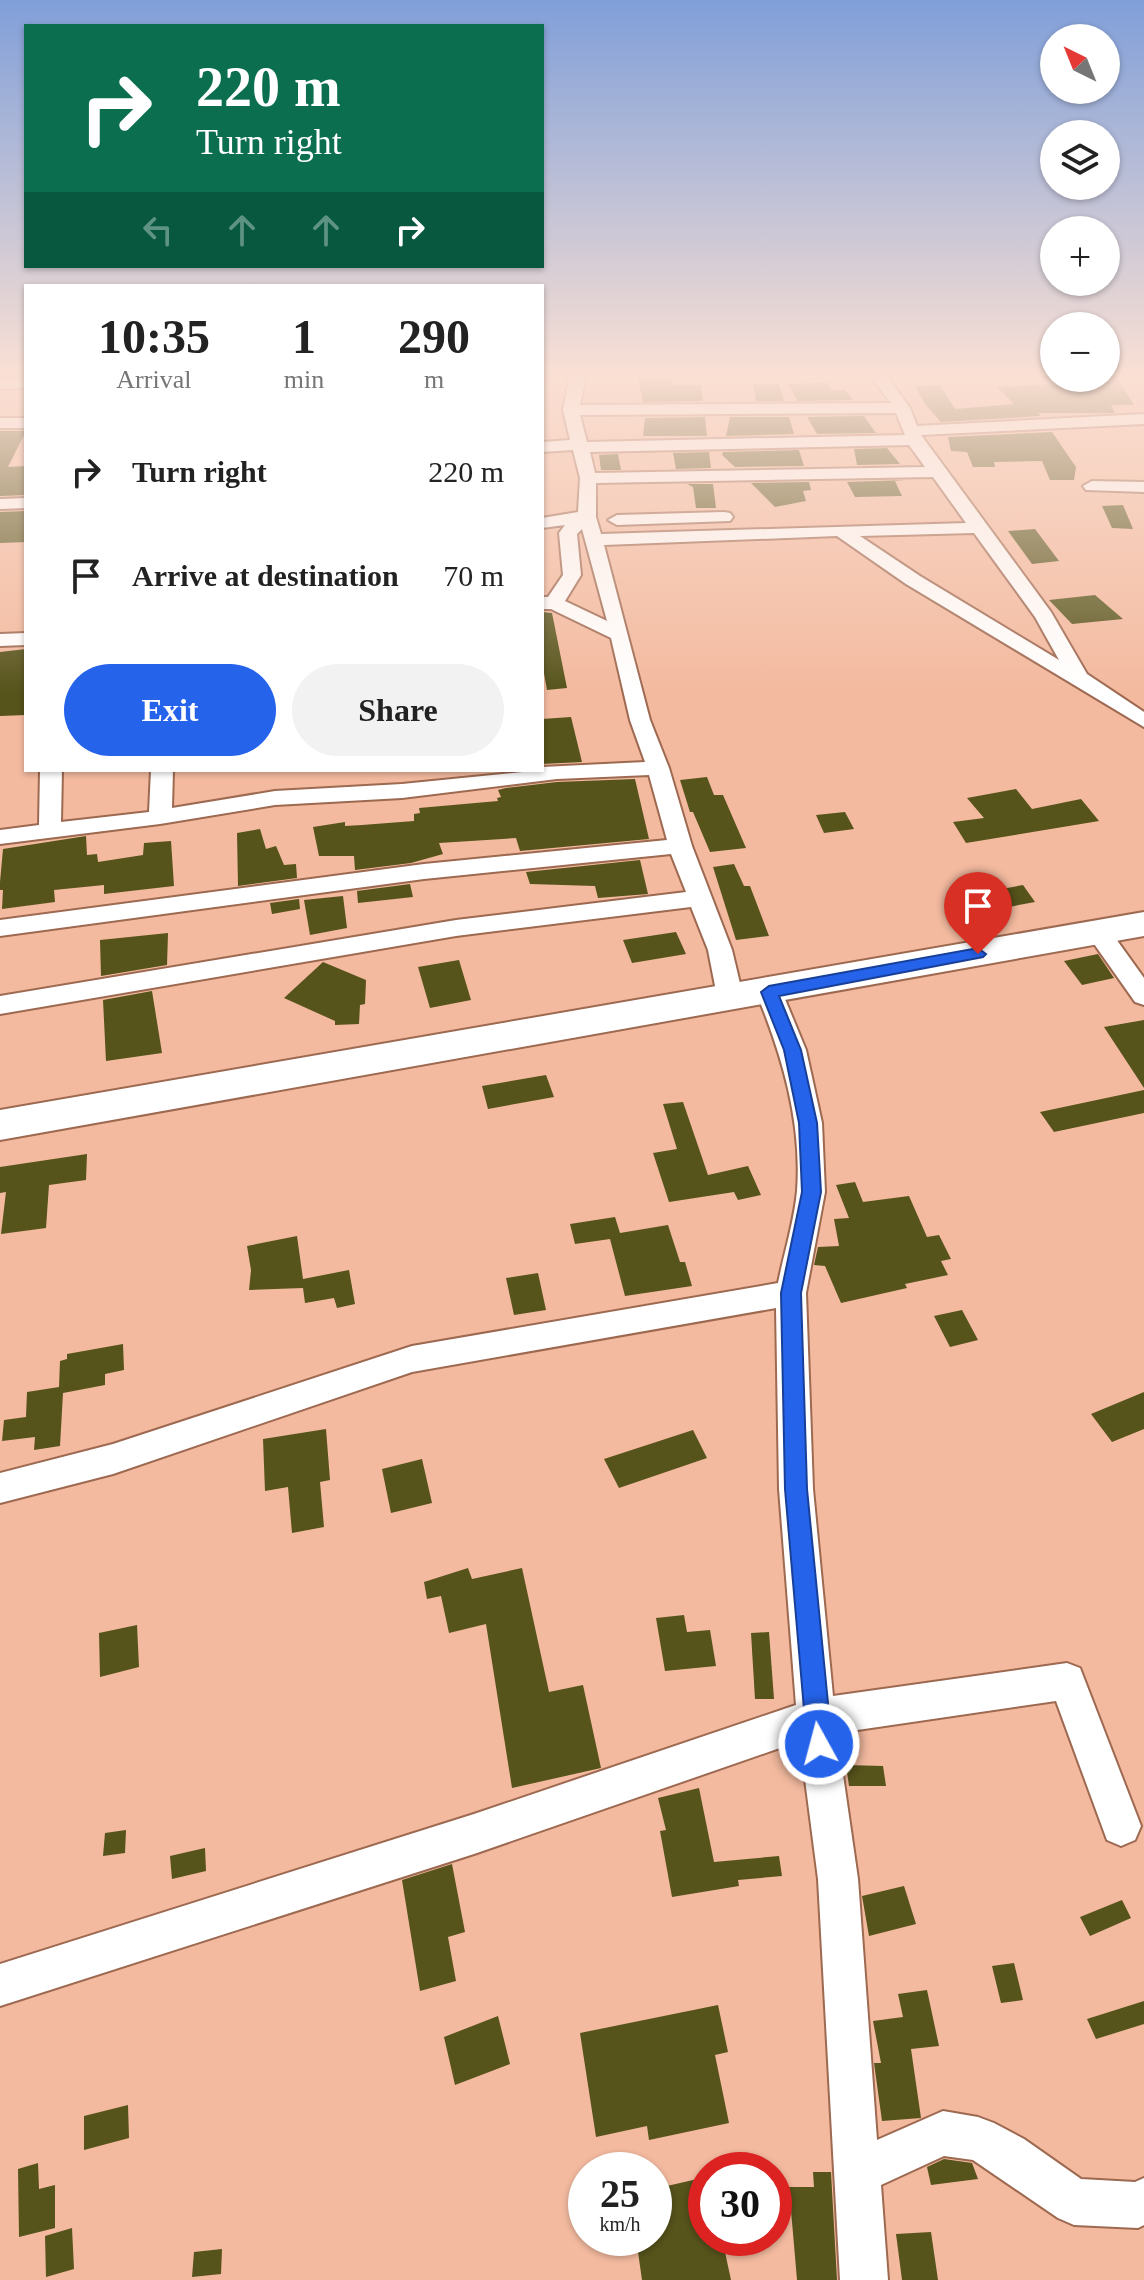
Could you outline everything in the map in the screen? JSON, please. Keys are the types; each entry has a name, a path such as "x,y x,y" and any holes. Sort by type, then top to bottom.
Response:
{"highway":[{"path":"0,1125 1144,924"}],"street":[{"path":"588,480 588,524 640,720 658,768 680,846 720,950 730,996"},
{"path":"944,480 1044,616 1079,678"},
{"path":"1092,486 1139,487 1144,511"},
{"path":"0,504 24,503"},
{"path":"619,634 548,603 572,575 568,533 588,524 966,510"},
{"path":"544,523 743,533 979,528"},
{"path":"844,533 951,604 1142,718"},
{"path":"0,640 24,639"},
{"path":"0,837 160,817 275,798 402,791 494,776 658,768"},
{"path":"50,831 51,772"},
{"path":"160,817 162,772"},
{"path":"0,928 193,900 474,866 680,846"},
{"path":"0,1005 456,928 702,898"},
{"path":"1097,931 1144,996"},
{"path":"769,992 793,1050 808,1123 811,1192 791,1293 796,1489 816,1717 838,1879 864,2280"},
{"path":"0,1488 113,1459 412,1359 791,1293"},
{"path":"0,1985 474,1834 816,1717 1067,1681 1121,1826"},
{"path":"859,2172 943,2133 978,2139 1008,2155 1074,2202 1138,2205 1144,2201"}],"building":[{"path":"0,480 24,480 24,495 0,496"},
{"path":"902,480 895,481 902,496 855,497 847,482"},
{"path":"809,482 811,490 803,491 806,501 775,507 751,483"},
{"path":"687,484 713,484 716,508 696,508 693,487"},
{"path":"1123,505 1133,529 1112,528 1102,506"},
{"path":"24,511 24,542 0,543 0,512"},
{"path":"1035,529 1059,561 1032,564 1008,531"},
{"path":"1095,595 1123,619 1072,624 1049,600"},
{"path":"544,612 552,613 567,688 547,690"},
{"path":"24,649 24,715 0,716 0,652"},
{"path":"571,717 582,762 544,764 544,719"},
{"path":"707,777 714,795 723,795 746,848 710,852 693,812 690,812 680,780"},
{"path":"635,779 649,839 520,851 516,838 439,843 443,854 411,863 355,870 354,856 319,856 313,827 345,822 345,826 414,821 414,814 420,813 419,808 498,801 497,798 501,797 498,790 506,788 557,782"},
{"path":"1016,789 1032,809 1081,799 1099,821 966,843 953,822 984,818 967,798"},
{"path":"845,812 854,829 824,833 816,815"},
{"path":"260,829 266,849 276,846 284,865 296,864 297,878 238,886 237,833"},
{"path":"86,836 87,855 97,854 98,862 143,855 144,843 171,841 174,886 104,894 104,885 54,890 55,902 2,909 3,890 0,890 0,882 3,849"},
{"path":"640,860 648,894 598,898 595,886 530,884 526,872"},
{"path":"734,864 744,886 750,886 769,936 736,940 713,867"},
{"path":"410,884 413,897 358,903 357,891"},
{"path":"1023,885 1035,902 998,909 986,892"},
{"path":"343,896 347,928 310,935 304,900"},
{"path":"299,899 300,909 272,914 270,903"},
{"path":"676,932 686,954 632,963 623,940"},
{"path":"168,933 167,965 101,976 100,940"},
{"path":"1098,954 1114,978 1082,985 1064,961"},
{"path":"459,960 471,1000 430,1008 418,967"},
{"path":"323,962 366,980 365,1004 360,1005 359,1024 335,1025 335,1021 284,998"},
{"path":"152,991 162,1053 106,1061 103,1000"},
{"path":"1144,1020 1144,1088 1104,1027"},
{"path":"546,1075 554,1097 488,1109 482,1086"},
{"path":"1144,1090 1144,1113 1054,1132 1040,1112"},
{"path":"683,1102 708,1175 748,1166 761,1195 738,1200 734,1192 669,1202 653,1153 677,1149 663,1104"},
{"path":"87,1154 86,1180 49,1185 46,1228 1,1234 6,1192 0,1193 0,1167"},
{"path":"855,1182 863,1202 909,1196 927,1237 939,1235 951,1259 941,1261 948,1275 841,1303 825,1266 814,1265 818,1247 839,1246 834,1219 849,1218 836,1185"},
{"path":"615,1217 620,1233 668,1225 692,1286 625,1296 610,1239 575,1244 570,1224"},
{"path":"297,1236 303,1279 349,1270 355,1304 337,1308 334,1298 305,1303 303,1288 249,1290 251,1270 247,1246"},
{"path":"538,1273 546,1310 514,1315 506,1278"},
{"path":"962,1310 978,1340 950,1347 934,1316"},
{"path":"123,1344 124,1370 105,1374 105,1385 63,1393 60,1446 34,1450 35,1437 2,1441 4,1420 26,1417 27,1392 59,1387 60,1361 67,1359 67,1354"},
{"path":"1144,1392 1144,1429 1112,1442 1091,1414"},
{"path":"326,1429 330,1480 320,1482 324,1527 292,1533 288,1487 265,1491 263,1439"},
{"path":"693,1430 707,1458 619,1488 604,1459"},
{"path":"422,1459 432,1503 391,1513 382,1469"},
{"path":"468,1568 472,1579 522,1568 549,1692 583,1685 601,1768 512,1788 486,1624 449,1633 441,1596 427,1599 424,1582"},
{"path":"684,1615 687,1632 710,1630 716,1666 665,1671 656,1618"},
{"path":"137,1625 139,1667 100,1677 99,1633"},
{"path":"769,1632 774,1699 755,1699 751,1633"},
{"path":"846,1765 883,1766 886,1786 849,1786"},
{"path":"699,1788 714,1862 779,1856 782,1876 738,1880 739,1886 672,1897 660,1831 666,1830 658,1798"},
{"path":"126,1830 125,1853 103,1856 105,1833"},
{"path":"205,1848 206,1871 172,1879 170,1856"},
{"path":"452,1864 465,1932 448,1937 456,1981 420,1991 402,1880"},
{"path":"904,1886 916,1924 869,1936 862,1896"},
{"path":"1122,1900 1131,1918 1090,1936 1080,1917"},
{"path":"1014,1963 1023,2000 1001,2003 992,1966"},
{"path":"927,1990 939,2046 911,2049 921,2118 882,2121 874,2063 881,2063 873,2021 903,2017 898,1994"},
{"path":"1144,2001 1144,2024 1096,2039 1087,2019"},
{"path":"718,2005 728,2052 715,2055 729,2123 649,2140 647,2126 596,2137 580,2033"},
{"path":"498,2016 510,2064 455,2085 444,2037"},
{"path":"128,2105 129,2138 84,2150 84,2116"},
{"path":"944,2159 972,2163 978,2179 931,2185 927,2167"},
{"path":"38,2163 39,2189 55,2185 55,2228 19,2237 18,2169"},
{"path":"813,2172 831,2172 837,2280 797,2280 792,2187 814,2187"},
{"path":"688,2181 688,2256 726,2256 731,2280 642,2280 639,2256 672,2256 672,2185"},
{"path":"72,2228 74,2269 46,2277 45,2236"},
{"path":"931,2232 938,2280 902,2280 896,2234"},
{"path":"222,2249 221,2274 192,2277 194,2252"}],"route":[{"path":"819,1744 796,1489 791,1293 811,1192 808,1123 793,1050 769,992 978,954"}]}
